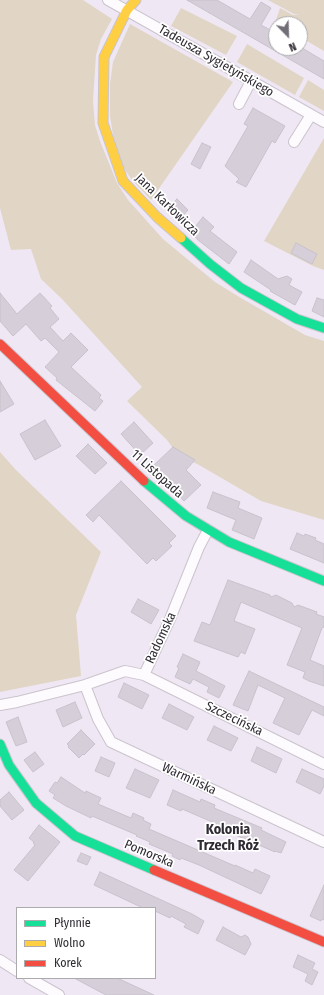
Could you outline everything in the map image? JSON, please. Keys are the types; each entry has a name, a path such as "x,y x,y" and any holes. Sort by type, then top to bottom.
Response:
{"street":[{"name":"Tadeusza Sygietyńskiego","path":"108,0 324,122"},
{"name":"Jana Karłowicza","path":"136,0 127,10 104,57 103,123 123,181 157,217 210,264 241,288 297,319 324,328"},
{"path":"239,104 251,81"},
{"path":"294,142 311,115"},
{"name":"11 Listopada","path":"0,344 154,492 186,516 208,530 249,551 324,581"},
{"name":"Radomska","path":"0,705 85,685 125,671 144,675 170,619 199,547 208,530"},
{"name":"Szczecińska","path":"144,675 324,764"},
{"name":"Warmińska","path":"85,685 98,719 111,742 324,842"},
{"name":"Pomorska","path":"0,744 9,765 36,803 75,836 324,942"},
{"path":"0,960 16,970"},
{"path":"31,979 58,995"}],"shaded area":[{"path":"0,0 83,0 112,19 101,39 96,55 93,101 95,125 117,183 128,200 163,239 215,282 305,335 324,341 324,520 261,501 177,454 167,440 127,401 142,387 62,299 41,279 31,249 11,250 0,208"},
{"path":"268,0 324,0 324,51 308,42 308,16 277,16 280,8 293,15 299,15 294,14"},
{"path":"181,8 237,36 226,55 171,26"},
{"path":"130,24 233,82 151,200 132,180 123,167 114,141 110,116 110,84 113,62"},
{"path":"247,44 304,78 295,95 237,62"},
{"path":"308,80 324,90 324,111 299,97"},
{"path":"324,138 324,270 264,241"},
{"path":"0,452 16,470 101,552 76,615 81,676 0,692"}],"building":[{"path":"187,0 217,0 250,19 261,2 271,8 261,25 268,29 268,47"},
{"path":"308,52 324,61 324,79 284,56 308,56"},
{"path":"253,108 285,126 275,143 272,141 246,187 236,182 239,179 225,166 248,126 244,124"},
{"path":"202,143 211,147 200,169 191,164"},
{"path":"177,199 188,210 179,220 167,209"},
{"path":"203,217 214,227 210,231 237,252 229,264 198,240 191,232"},
{"path":"296,243 317,254 312,264 291,253"},
{"path":"251,260 278,279 287,276 292,279 289,285 302,292 295,305 270,291 271,290 244,272"},
{"path":"0,293 17,314 40,293 52,306 50,308 59,319 50,327 63,341 71,333 88,350 71,367 101,395 99,398 103,401 95,411 56,380 57,378 45,367 59,352 45,338 41,341 26,324 13,336 0,321"},
{"path":"317,298 324,300 324,317 312,311"},
{"path":"0,381 14,404 0,412"},
{"path":"45,420 61,446 35,460 20,434"},
{"path":"134,422 153,443 140,455 121,434"},
{"path":"88,444 107,463 95,474 76,456"},
{"path":"173,447 195,460 186,470 201,485 184,501 162,479 159,482 154,478 158,474 152,467"},
{"path":"121,481 176,536 169,543 172,546 156,561 153,558 147,564 99,515 93,522 86,515"},
{"path":"213,492 240,502 238,508 262,518 254,539 232,530 236,520 207,508"},
{"path":"297,533 316,538 315,540 324,544 324,563 290,549"},
{"path":"228,580 270,595 271,597 276,595 292,603 294,607 298,605 317,612 316,614 324,617 324,627 322,628 310,660 324,666 324,686 303,678 305,672 287,665 302,628 241,602 234,621 255,629 245,654 241,652 238,657 194,641 202,622 210,625"},
{"path":"138,599 159,610 151,624 131,612"},
{"path":"183,654 200,662 196,671 225,686 219,698 207,692 209,687 193,679 190,684 175,677 179,668 177,667"},
{"path":"249,671 324,707 324,716 312,710 299,735 273,723 285,698 258,685 248,711 233,705"},
{"path":"124,683 149,695 142,709 118,697"},
{"path":"75,702 82,718 63,727 56,710"},
{"path":"169,704 194,717 187,730 162,718"},
{"path":"18,717 27,742 16,746 6,722"},
{"path":"214,726 238,738 231,751 207,740"},
{"path":"81,730 95,744 79,758 67,744"},
{"path":"257,747 282,759 276,773 251,761"},
{"path":"35,752 44,764 33,772 24,760"},
{"path":"101,757 115,763 109,777 95,771"},
{"path":"135,769 159,780 150,798 126,788"},
{"path":"302,769 324,779 324,786 320,794 296,782"},
{"path":"61,777 85,793 86,791 101,798 98,804 131,818 133,813 144,818 143,820 151,824 149,829 253,873 255,869 270,876 261,894 199,865 181,858 180,860 172,856 173,854 149,844 150,842 136,836 137,835 92,816 91,818 66,806 53,798 55,795 49,791 55,782 57,783"},
{"path":"173,790 200,802 201,799 215,805 214,808 262,828 261,830 286,842 281,853 215,828 217,824 182,809 181,811 167,805"},
{"path":"9,792 24,810 12,820 0,806 0,800"},
{"path":"39,825 60,842 28,881 14,870 35,845 29,838"},
{"path":"81,853 91,857 87,865 77,861"},
{"path":"100,872 192,914 204,921 198,934 184,927 186,924 171,916 170,918 156,911 156,907 141,907 94,885"},
{"path":"324,885 324,920 322,919 321,921 310,916"},
{"path":"223,927 241,937 245,935 248,937 251,944 245,955 216,940"},
{"path":"298,955 315,963 312,969 318,972 312,985 305,981 308,974 293,967"},
{"path":"76,979 119,979 154,995 106,995"}],"traffic: fast":[{"path":"181,238 210,264 241,288 297,319 324,328"},
{"path":"144,481 186,516 229,542 324,581"},
{"path":"0,744 9,765 36,803 75,836 154,870"}],"traffic: slow":[{"path":"136,0 127,10 104,57 103,123 123,181 157,217 181,238"}],"traffic: jam":[{"path":"0,344 144,481"},
{"path":"154,870 324,942"}],"district":[{"name":"Kolonia Trzech Róż","path":"228,838"}]}
